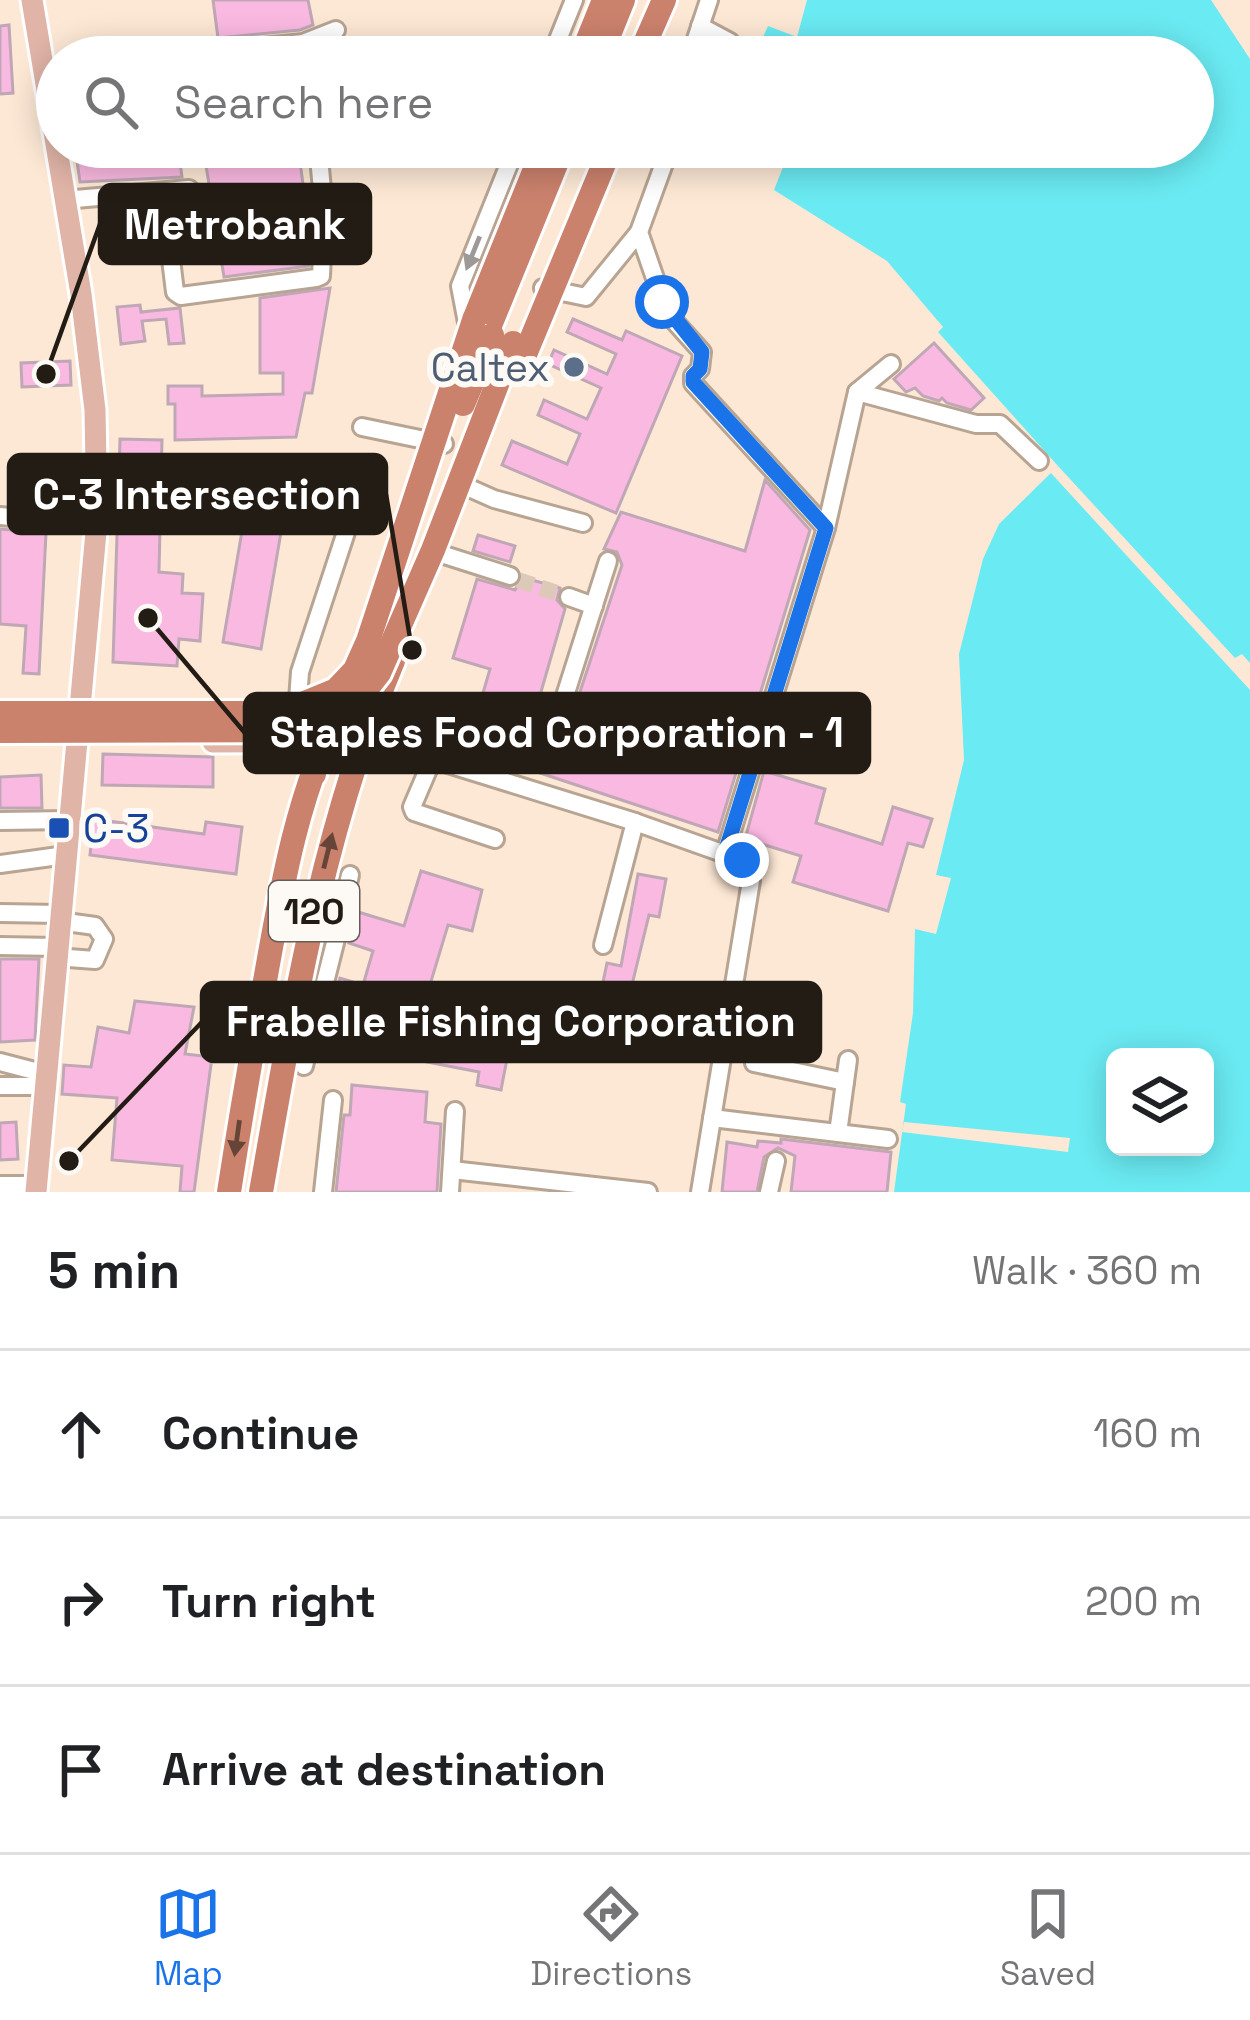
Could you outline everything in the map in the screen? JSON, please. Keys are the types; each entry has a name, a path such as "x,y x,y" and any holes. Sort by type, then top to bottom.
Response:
{"highway":[{"path":"589,36 604,0"},
{"path":"608,36 623,0"},
{"path":"657,36 666,0"},
{"path":"649,36 666,0"},
{"path":"0,710 266,714 307,705 336,691 355,670 404,538 474,320 536,168"},
{"name":"120","path":"230,1192 272,939 314,774 335,718 358,676 475,363 554,168"},
{"name":"120","path":"261,1192 310,928 340,802 435,551 466,487 592,168"},
{"path":"0,735 312,730 351,709 379,673 487,446 602,168"},
{"path":"404,538 503,339 435,551"},
{"path":"475,363 507,378"},
{"path":"298,715 341,692 358,676"},
{"path":"287,743 305,757 314,774"}],"main road":[{"path":"32,0 40,36"},
{"path":"37,1188 59,918 79,740 90,700 97,521 95,410 61,168"},
{"path":"0,710 90,700 208,702 335,718 362,736"},
{"path":"0,735 324,744 362,736"}],"street":[{"path":"559,36 574,0"},
{"path":"697,36 708,0"},
{"path":"700,26 719,36"},
{"path":"321,36 337,30"},
{"path":"163,194 175,292 181,296 316,278 321,276 325,211 320,168"},
{"path":"475,363 460,286 507,168"},
{"path":"542,288 586,297 639,232 662,168"},
{"path":"64,200 189,189"},
{"path":"639,232 662,302 702,352 693,382 826,528"},
{"path":"725,853 826,528 856,392 891,364"},
{"path":"856,392 976,424 1000,424 1039,461"},
{"path":"362,428 445,445"},
{"path":"466,487 584,523"},
{"path":"0,515 63,522"},
{"path":"298,715 300,672 350,520"},
{"path":"435,551 510,576"},
{"path":"557,721 608,561"},
{"path":"569,598 594,606"},
{"path":"362,736 742,860 751,881 700,1192"},
{"path":"434,758 412,807 414,812 495,839"},
{"path":"0,820 70,820"},
{"path":"603,945 635,822"},
{"path":"0,864 66,855"},
{"path":"304,1066 350,874"},
{"path":"0,913 95,926 104,940 95,960 0,946"},
{"path":"310,928 340,922"},
{"path":"838,1133 848,1060"},
{"path":"0,1062 45,1080"},
{"path":"754,1063 845,1082"},
{"path":"0,1087 45,1080"},
{"path":"323,1192 333,1100"},
{"path":"450,1192 455,1112"},
{"path":"712,1118 888,1139"},
{"path":"770,1192 776,1161"},
{"path":"452,1170 648,1192"},
{"path":"0,1185 37,1188"}],"water":[{"path":"807,0 1211,0 1250,59 1250,1192 894,1192 906,1104 900,1102 913,1013 915,929 936,934 951,878 936,875 964,760 959,654 983,559 999,524 1058,466 938,332 943,327 887,261 774,190 783,168 1214,168 1214,36 797,36"},
{"path":"768,26 794,36 763,36"}],"pier":[{"path":"1058,466 1235,658 1242,654 1250,663 1250,690 1050,472"},
{"path":"904,1122 1070,1138 1068,1152 902,1132"}],"building":[{"path":"213,0 308,0 313,25 218,36"},
{"path":"9,25 13,93 0,94 0,26"},
{"path":"78,168 181,168 182,177 80,182"},
{"path":"206,168 301,168 309,266 224,277"},
{"path":"330,288 312,393 305,393 296,437 175,440 175,404 168,404 168,386 202,386 202,396 283,394 283,373 260,373 260,298"},
{"path":"140,305 141,312 180,308 184,343 169,344 166,319 142,321 145,341 121,344 117,307"},
{"path":"573,319 622,340 626,331 682,356 616,513 502,465 512,441 567,464 580,434 538,415 544,400 587,419 601,388 548,364 554,350 607,374 616,354 567,332"},
{"path":"934,343 984,398 971,410 923,396 915,388 906,392 894,379"},
{"path":"70,361 71,385 22,387 21,363"},
{"path":"120,439 162,440 159,572 183,574 182,593 203,594 200,641 179,639 177,666 113,662"},
{"path":"253,467 291,474 261,649 223,642"},
{"path":"765,480 810,530 718,832 525,768 531,750 472,731 490,669 453,658 477,579 515,590 522,577 560,588 557,600 565,609 534,716 545,719 552,733 561,733 569,725 622,565 617,552 604,549 621,512 745,551"},
{"path":"0,529 46,533 39,674 23,673 26,626 0,624"},
{"path":"478,535 515,546 510,562 473,551"},
{"path":"103,754 213,757 213,787 102,785"},
{"path":"764,771 825,789 816,823 882,844 893,807 932,819 923,847 908,843 888,911 793,882 801,856 745,839"},
{"path":"41,775 42,808 0,808 0,777"},
{"path":"94,819 204,834 206,822 242,827 236,874 90,855"},
{"path":"421,871 482,890 472,931 448,925 413,1041 330,1011 340,978 363,985 373,951 349,943 358,912 404,926"},
{"path":"638,874 666,879 659,917 649,915 630,993 602,987 607,963 621,966"},
{"path":"0,959 39,959 35,1040 0,1042"},
{"path":"135,1001 194,1007 185,1054 212,1057 194,1192 180,1192 182,1166 112,1160 117,1098 62,1094 64,1065 91,1067 98,1027 129,1033"},
{"path":"420,1042 507,1059 501,1090 477,1085 479,1072 417,1060"},
{"path":"352,1085 427,1092 425,1122 441,1124 437,1192 336,1192"},
{"path":"16,1122 18,1159 0,1160 0,1123"},
{"path":"781,1139 891,1152 887,1192 791,1192 795,1156 778,1148 764,1157 757,1192 722,1192 727,1142 757,1147 758,1141 781,1143"}],"tunnel":[{"path":"518,580 569,597"}],"place":[{"name":"Caltex","path":"574,367"},
{"name":"Metrobank","path":"46,374"},
{"name":"Staples Food Corporation - 1","path":"148,618"},
{"name":"C-3 Intersection","path":"412,650"},
{"name":"C-3","path":"59,828"},
{"name":"Frabelle Fishing Corporation","path":"69,1161"}],"route":[{"path":"662,302 702,352 693,382 826,528 725,853 742,860"}]}
